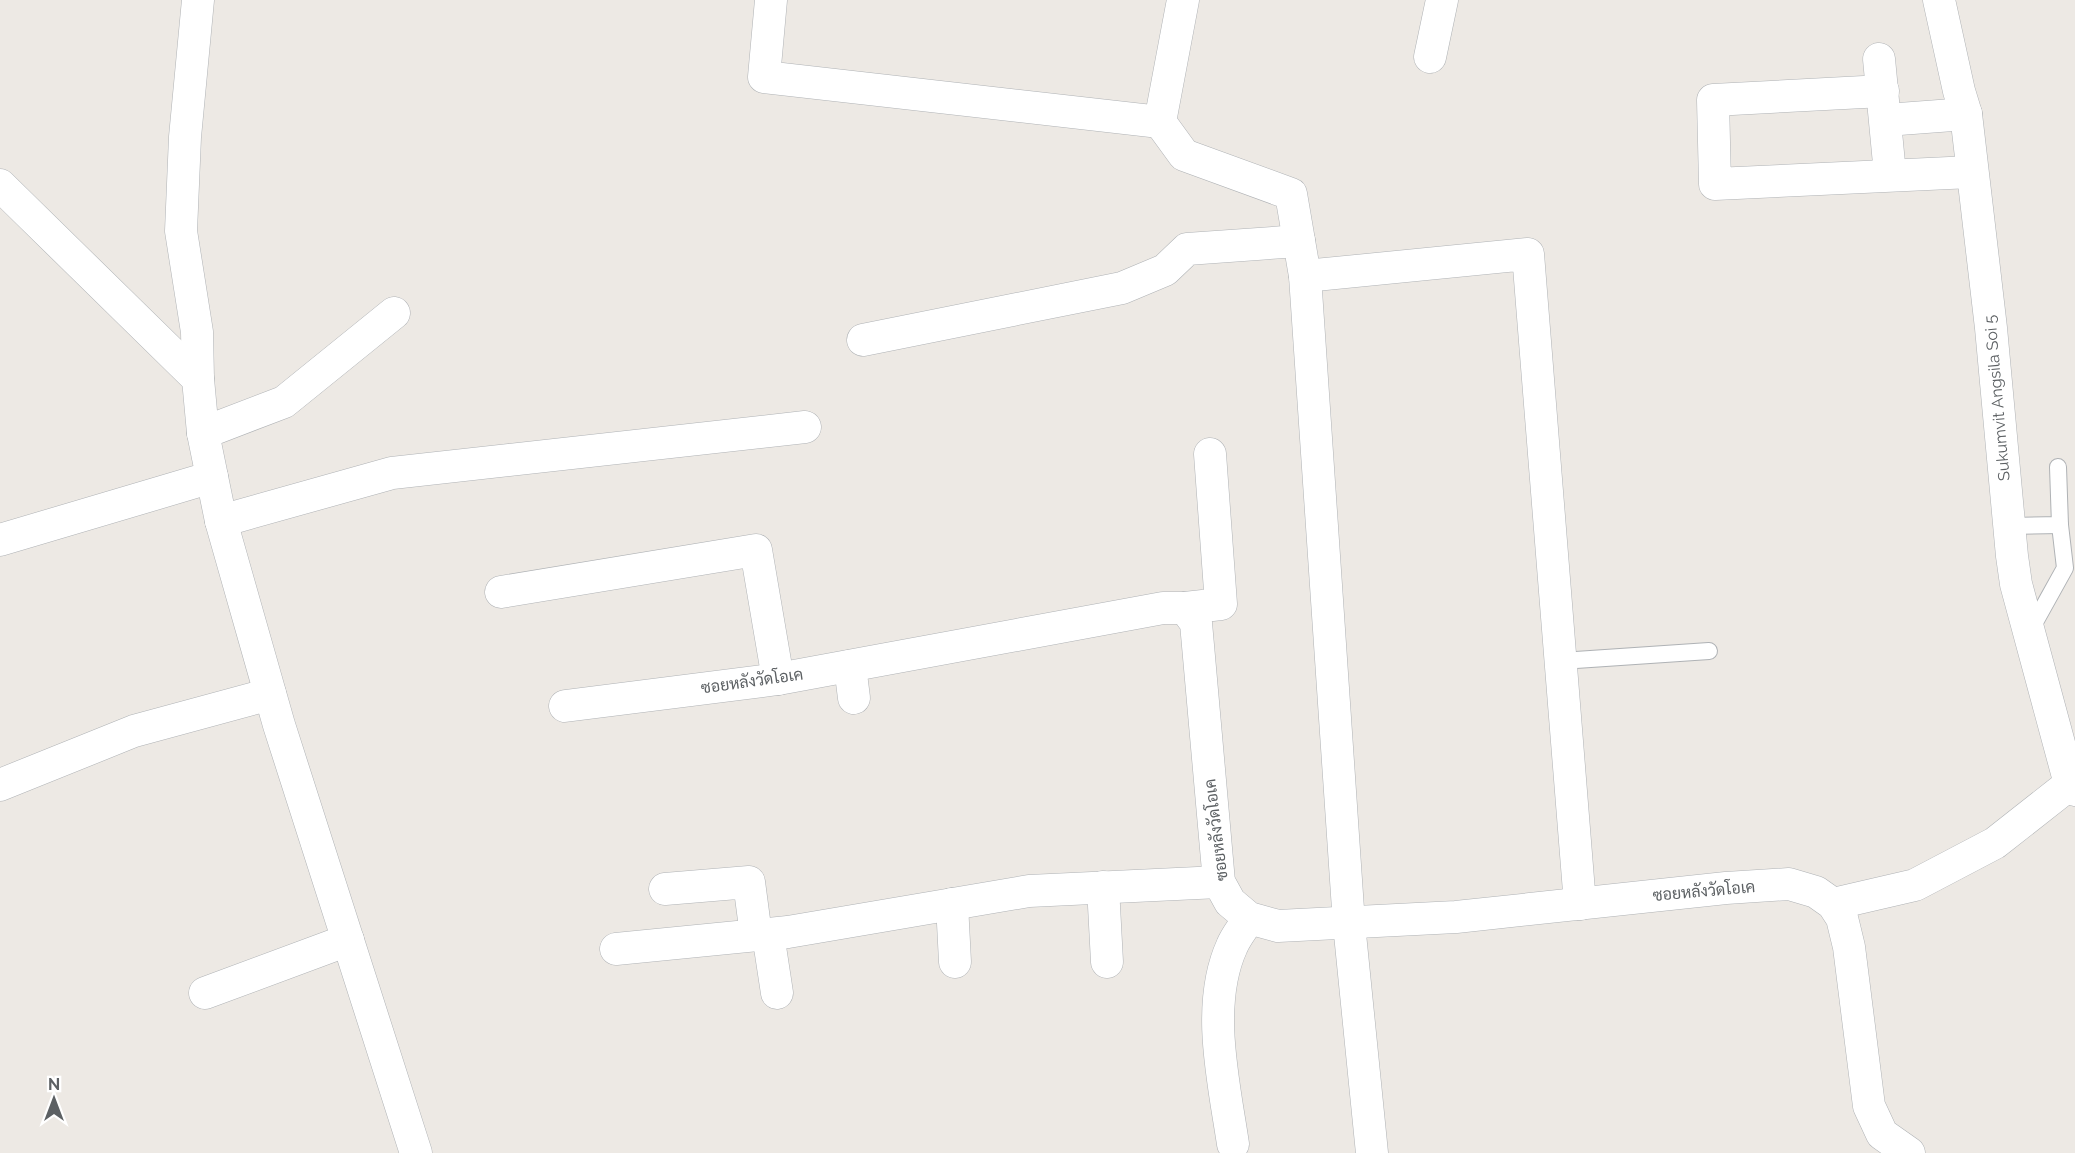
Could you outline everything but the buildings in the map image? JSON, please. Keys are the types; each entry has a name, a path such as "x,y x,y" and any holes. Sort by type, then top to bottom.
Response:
{"street":[{"path":"198,0 185,137 182,231 197,332 203,433 221,521 270,694 416,1153"},
{"path":"771,0 764,77 1160,122"},
{"path":"1183,0 1160,122 1184,155 1291,195 1305,276 1349,924 1372,1153"},
{"path":"1430,57 1442,0"},
{"name":"Sukumvit Angsila Soi 5","path":"1939,0 1966,114 1991,328 2016,584 2073,787"},
{"path":"1879,59 1890,174"},
{"path":"1966,114 1884,106 1713,100 1715,184 1971,172"},
{"path":"0,185 198,378"},
{"path":"863,340 1122,288 1165,270 1187,249 1299,241"},
{"path":"1305,276 1528,254 1580,904"},
{"path":"203,433 284,402 394,313"},
{"path":"221,521 392,473 805,427"},
{"path":"1185,608 1221,604 1210,454"},
{"path":"0,540 212,477"},
{"path":"501,592 756,550 778,679"},
{"name":"ซอยหลังวัดโอเค","path":"565,706 778,679 1164,608 1185,608 1196,623 1219,882 1230,902 1249,918 1278,926 1349,924 1456,917 1726,888 1789,884 1816,892 1833,904"},
{"path":"850,666 854,698"},
{"path":"0,785 135,731 270,694"},
{"path":"1909,1153 1882,1134 1869,1106 1850,947 1842,918 1833,904 1915,885 1995,843 2073,787"},
{"path":"665,889 750,882 777,993"},
{"path":"616,949 762,934 1029,891 1219,882"},
{"path":"1103,887 1107,962"},
{"path":"952,904 955,962"},
{"path":"1233,1144 1219,1042 1220,982 1232,946 1249,918"},
{"path":"205,993 348,940"}],"lane":[{"path":"2029,632 2065,568 2060,525 2058,467"},
{"path":"2009,526 2060,525"},
{"path":"1561,661 1709,651"}]}
